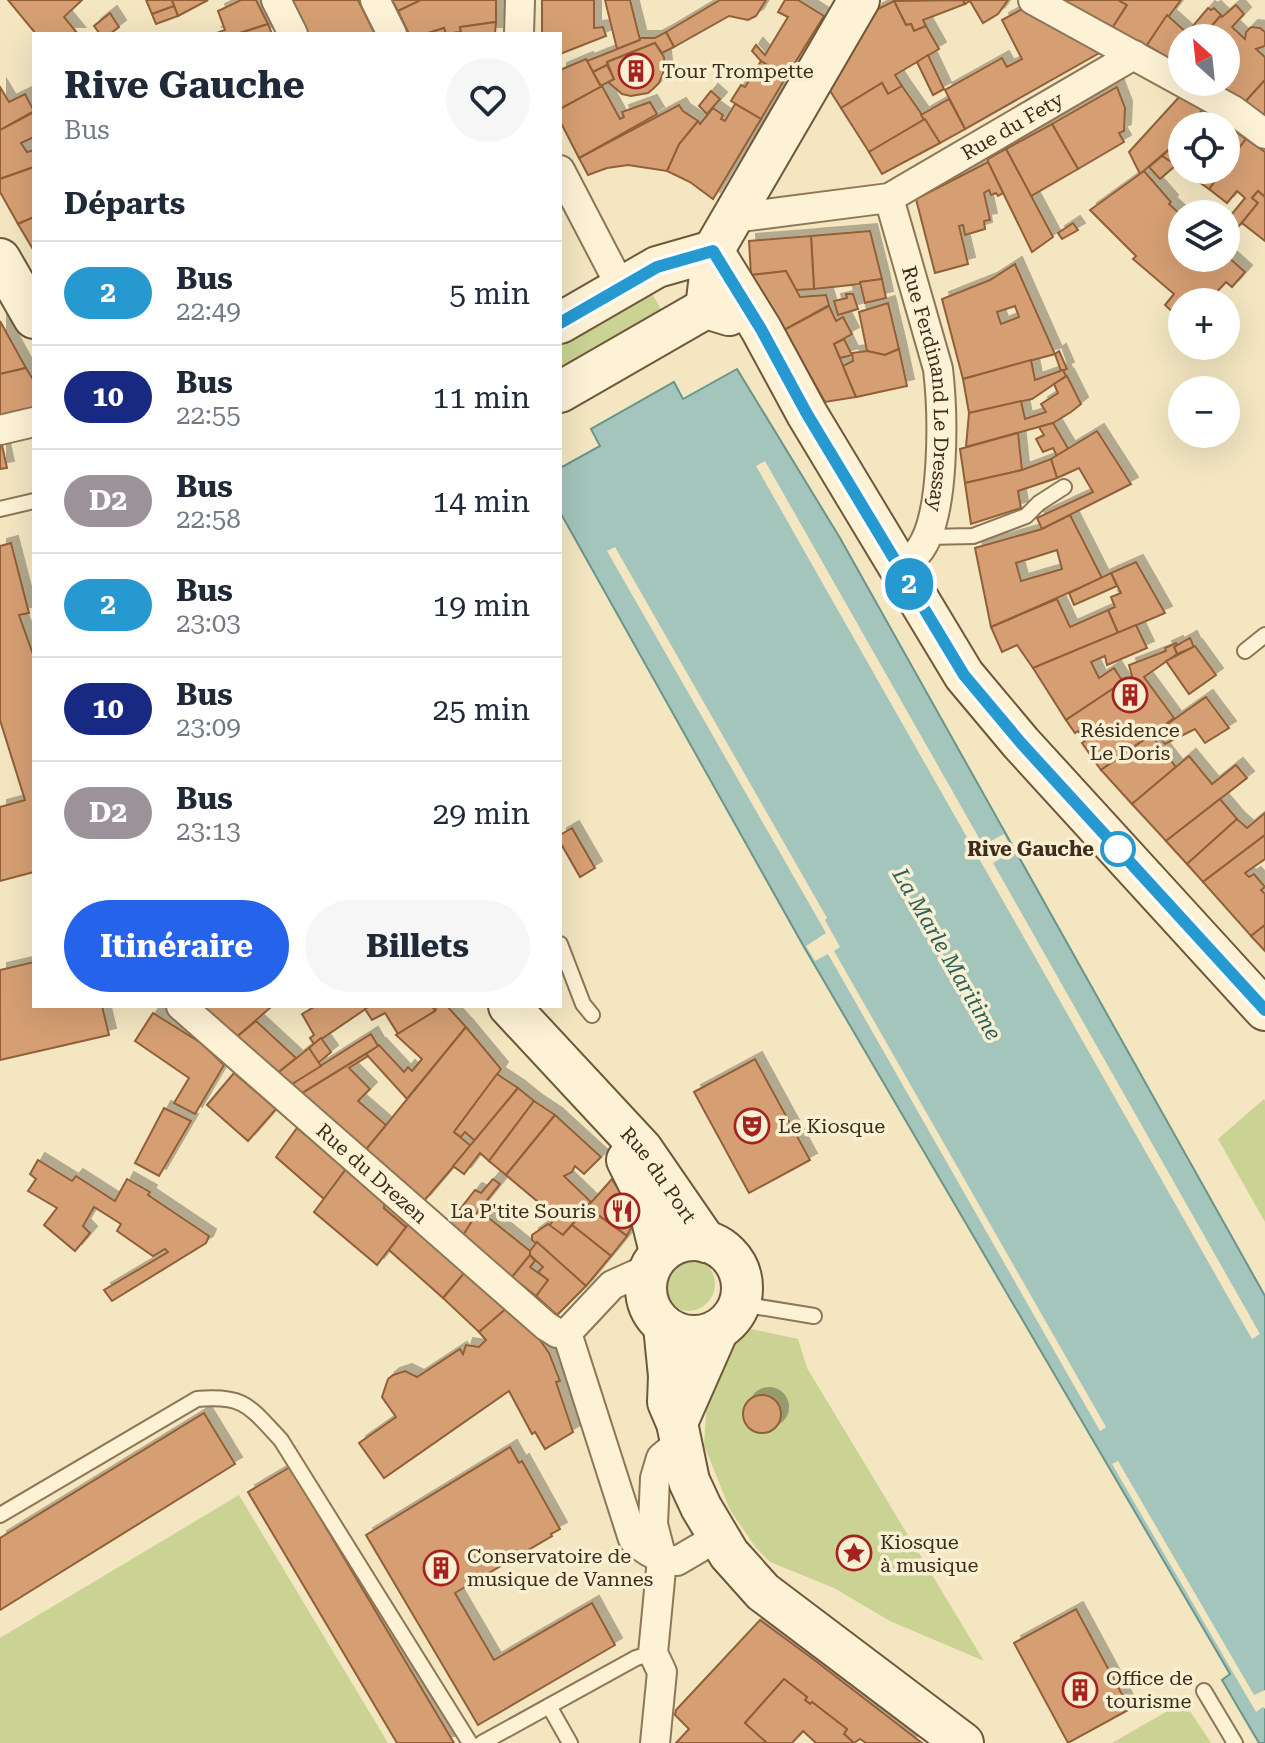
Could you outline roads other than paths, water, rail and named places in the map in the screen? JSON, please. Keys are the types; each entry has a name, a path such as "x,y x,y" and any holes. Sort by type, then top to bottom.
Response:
{"main road":[{"path":"706,308 723,235 859,0"},
{"path":"562,322 657,267 723,235"},
{"path":"723,235 756,322 807,414 955,662 984,699 1265,1010"},
{"path":"0,259 32,315"},
{"path":"562,391 706,308 756,322"},
{"name":"Rue du Port","path":"511,1008 642,1149 706,1242"},
{"name":"Rue du Port","path":"606,1112 647,1200 655,1260"},
{"path":"679,1432 729,1316 743,1283 737,1265 726,1251 706,1242 693,1240 677,1243 655,1260 646,1284 647,1299 664,1326 681,1334 700,1336 729,1316"},
{"path":"664,1326 668,1402 679,1432 689,1481 718,1537 737,1565 763,1592 963,1743"}],"street":[{"path":"276,0 292,32"},
{"path":"375,0 391,32"},
{"path":"519,32 520,0"},
{"path":"1033,0 1233,110 1265,134"},
{"name":"Rue du Fety","path":"889,198 1134,55"},
{"path":"562,174 621,287"},
{"path":"723,235 889,198"},
{"name":"Rue Ferdinand Le Dressay","path":"889,198 938,369 941,395 940,467 933,516 918,553 898,567"},
{"path":"0,430 32,422"},
{"name":"Rue du Drezen","path":"183,1008 546,1326 557,1333 567,1333"},
{"path":"655,1260 612,1285 567,1333 633,1539 643,1549 662,1559 677,1561 718,1537"},
{"path":"655,1743 662,1672 653,1653 662,1559 653,1524 655,1478 661,1458 679,1432"}],"lane":[{"path":"926,537 973,536 1026,516 1039,503 1064,487"},
{"path":"0,509 32,501"},
{"path":"1245,651 1265,635"},
{"path":"562,949 583,1004 592,1015"},
{"path":"729,1316 759,1307 814,1316"},
{"path":"0,1515 197,1399 224,1397 247,1404 281,1440 470,1743"},
{"path":"482,1743 636,1658 653,1653"},
{"path":"1204,1691 1235,1743"},
{"path":"549,1706 570,1743"}],"water":[{"name":"La Marle Maritime","path":"737,369 840,538 1265,1296 1265,1743 1259,1743 1222,1680 1230,1674 804,947 562,516 562,467 600,446 591,429 674,382 683,399"}],"place":[{"name":"Tour Trompette","path":"636,71"},
{"name":"Résidence Le Doris","path":"1130,695"},
{"name":"Rive Gauche","path":"1118,849"},
{"name":"Le Kiosque","path":"752,1126"},
{"name":"La P'tite Souris","path":"622,1211"},
{"name":"Kiosque à musique","path":"854,1553"},
{"name":"Conservatoire de musique de Vannes","path":"441,1568"},
{"name":"Office de tourisme","path":"1080,1690"}]}
